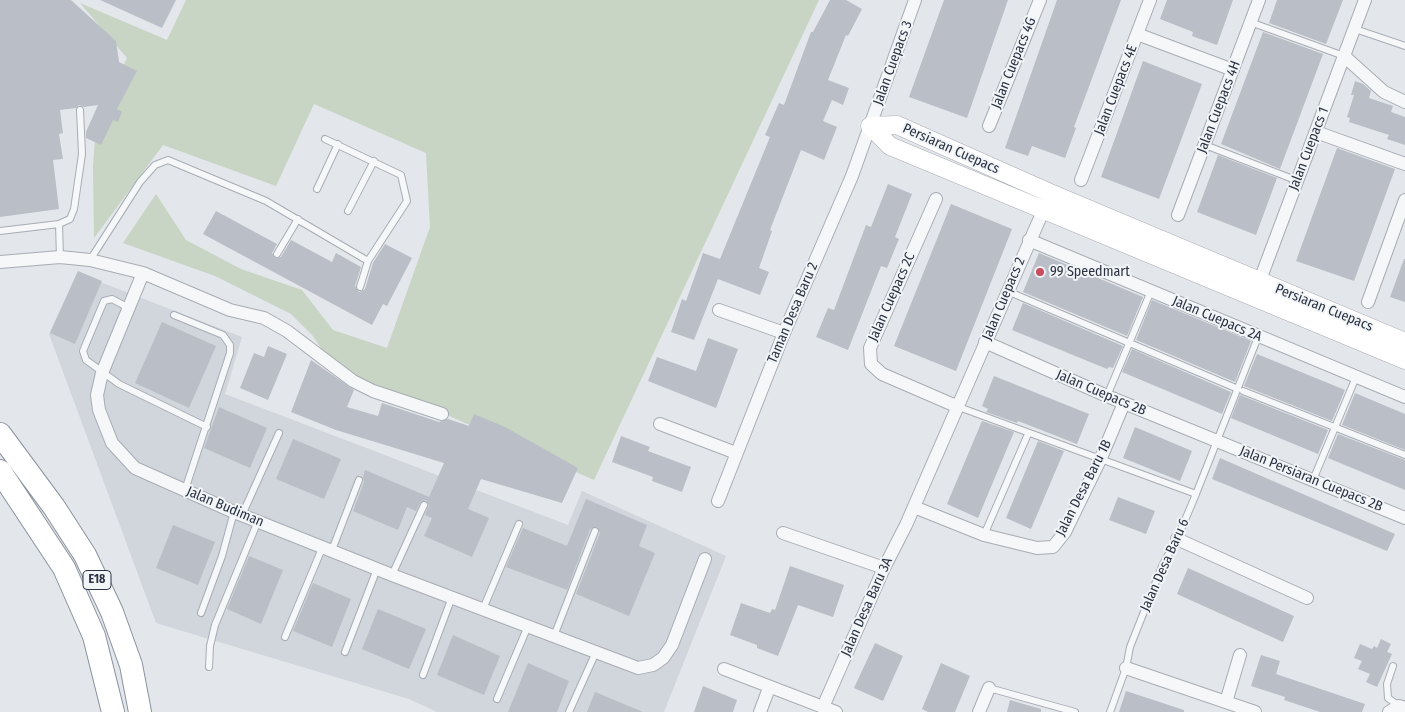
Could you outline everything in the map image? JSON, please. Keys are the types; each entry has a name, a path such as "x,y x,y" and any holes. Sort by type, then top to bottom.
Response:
{"highway":[{"name":"E18","path":"0,434 54,507 85,555 112,612 131,665 140,712"},
{"name":"E18","path":"0,471 64,568 94,636 113,712"}],"street":[{"name":"Jalan Cuepacs 3","path":"870,126 915,0"},
{"name":"Jalan Cuepacs 4G","path":"989,126 1040,0"},
{"name":"Jalan Cuepacs 4E","path":"1081,180 1150,0"},
{"name":"Jalan Cuepacs 4H","path":"1178,214 1259,0"},
{"name":"Jalan Cuepacs 1","path":"1256,290 1366,0"},
{"path":"1137,34 1233,70"},
{"path":"1344,56 1384,92 1405,102"},
{"name":"Persiaran Cuepacs","path":"870,126 897,125 1050,193 1405,360"},
{"name":"Persiaran Cuepacs","path":"870,126 890,146 1043,211 1256,290 1405,342"},
{"name":"Taman Desa Baru 2","path":"718,501 784,333 852,176 870,126"},
{"path":"1316,132 1405,164"},
{"name":"Jalan Cuepacs 2","path":"914,507 956,406 1050,193"},
{"name":"Jalan Cuepacs 2C","path":"936,199 870,348 871,364 882,374 956,406"},
{"path":"1368,302 1405,200"},
{"name":"Jalan Cuepacs 2A","path":"1029,240 1405,397"},
{"path":"0,262 60,257 90,260 143,273 230,310 264,318 287,331 353,381 373,391 442,414"},
{"name":"Jalan Budiman","path":"143,273 102,373 97,395 99,410 112,443 135,468 238,514 328,548 392,575 638,668 653,664 663,658 672,645 705,559"},
{"path":"719,310 784,333"},
{"name":"Jalan Cuepacs 2B","path":"985,342 1107,396 1218,442"},
{"name":"Jalan Desa Baru 1B","path":"914,507 984,535 1037,548 1053,547 1065,532 1101,458 1124,403"},
{"path":"660,424 736,453"},
{"name":"Jalan Persiaran Cuepacs 2B","path":"1218,442 1405,518"},
{"name":"Jalan Desa Baru 3A","path":"823,707 884,568 914,507"},
{"path":"783,533 884,568"},
{"path":"1177,539 1308,598"},
{"path":"1226,702 1240,655"},
{"path":"1126,668 1255,712"},
{"path":"724,669 769,688 836,712"},
{"path":"760,712 769,688"},
{"path":"979,712 989,688"}],"lane":[{"path":"1250,22 1344,56"},
{"path":"1355,29 1405,46"},
{"path":"0,231 59,224 70,219 74,209 82,154 80,110"},
{"path":"325,139 401,175 407,201 368,261 360,287"},
{"path":"317,189 338,144"},
{"path":"1205,145 1298,181"},
{"path":"90,260 140,182 155,165 168,160 266,201 368,261"},
{"path":"348,211 374,161"},
{"path":"277,254 298,219"},
{"path":"59,224 60,257"},
{"path":"1007,291 1240,390 1405,455"},
{"path":"1107,396 1151,291"},
{"path":"129,308 112,299 104,301 84,356 102,373 119,384 207,427"},
{"path":"174,316 223,335 230,345 230,353 185,490"},
{"name":"Jalan Desa Baru 6","path":"1110,712 1126,668 1130,647 1162,564 1177,539 1240,390 1258,337"},
{"path":"1313,480 1356,378"},
{"path":"956,406 1028,434 1101,458 1196,494"},
{"path":"201,613 238,514 279,433"},
{"path":"984,535 1028,434"},
{"path":"286,637 359,480"},
{"path":"392,575 424,505"},
{"path":"209,667 210,646 215,625 258,521"},
{"path":"483,608 519,524"},
{"path":"554,636 595,531"},
{"path":"345,652 378,569"},
{"path":"423,674 452,597"},
{"path":"497,699 528,626"},
{"path":"569,712 596,652"},
{"path":"1393,666 1387,684 1388,698 1398,709"},
{"path":"989,688 1075,712"}],"shaded area":[{"path":"77,273 242,337 225,394 568,525 582,491 726,556 664,712 437,712 409,699 156,623 49,334"}],"green space":[{"path":"186,0 819,0 594,480 395,392 335,370 313,336 291,314 215,276 123,243 156,194 186,240 241,269 302,290 333,330 387,348 430,227 426,153 314,104 276,186 163,145 94,238 93,167 96,125 127,58 80,3 167,40"}],"building":[{"path":"0,0 71,0 116,41 119,62 137,71 117,109 122,112 118,122 113,120 101,145 86,138 86,132 98,105 84,107 79,105 76,108 60,110 63,133 59,134 63,159 53,160 59,209 0,217"},
{"path":"100,0 176,0 162,28"},
{"path":"830,0 846,0 862,9 848,36 846,35 828,80 849,88 843,105 832,100 823,121 837,127 824,160 801,150 770,230 772,231 759,268 769,272 760,295 718,279 694,340 671,332 682,299 686,301 703,253 720,259 770,137 765,135 779,103 784,105 811,32 813,32"},
{"path":"944,0 1008,0 967,118 909,97"},
{"path":"1057,0 1121,0 1074,127 1076,128 1065,158 1032,146 1028,156 1005,148"},
{"path":"1167,0 1233,0 1217,45 1192,36 1193,32 1160,19"},
{"path":"1277,0 1343,0 1326,44 1269,23"},
{"path":"1263,32 1323,54 1280,169 1221,144"},
{"path":"1143,61 1202,84 1159,199 1101,177"},
{"path":"1355,81 1363,84 1371,91 1369,98 1393,106 1391,112 1405,117 1405,145 1387,139 1389,135 1349,122 1350,118 1347,117 1354,95 1351,95"},
{"path":"1337,148 1395,169 1354,281 1296,261"},
{"path":"1218,155 1277,178 1256,235 1197,212"},
{"path":"888,184 912,194 895,237 899,239 887,268 881,266 848,350 816,337 828,308 834,310 866,225 871,227"},
{"path":"951,204 1012,229 956,371 894,346"},
{"path":"216,211 277,244 272,253 275,258 281,257 291,240 332,262 336,253 361,267 355,286 359,292 365,289 373,263 385,244 412,258 387,306 383,304 372,325 203,234"},
{"path":"1039,253 1143,297 1127,336 1023,292"},
{"path":"1405,259 1405,302 1390,297"},
{"path":"78,271 102,281 75,344 50,333"},
{"path":"1152,300 1251,341 1235,382 1136,340"},
{"path":"1023,303 1123,346 1113,368 1109,367 1107,369 1012,330"},
{"path":"162,322 216,346 189,408 135,383"},
{"path":"708,338 738,349 716,408 648,381 657,357 696,371"},
{"path":"268,346 287,354 268,400 240,388 254,353 264,357"},
{"path":"1132,349 1231,392 1222,414 1122,372"},
{"path":"1257,354 1345,390 1332,421 1244,386"},
{"path":"311,360 354,390 347,407 378,416 382,403 439,422 448,419 469,426 474,414 505,427 578,468 562,503 481,479 468,509 489,518 472,557 424,536 432,518 425,515 429,505 426,500 421,501 416,511 407,507 398,530 353,511 364,482 365,470 429,497 444,463 336,430 291,412"},
{"path":"994,376 1089,414 1077,444 1018,421 1017,423 986,412 988,409 982,406"},
{"path":"1355,393 1405,414 1405,450 1342,425"},
{"path":"1240,395 1328,430 1318,454 1231,418"},
{"path":"219,407 267,428 250,468 204,448"},
{"path":"982,421 1014,432 978,518 947,504"},
{"path":"1135,427 1192,451 1180,481 1123,458"},
{"path":"1338,434 1405,460 1405,490 1328,458"},
{"path":"621,436 650,447 648,451 691,467 682,492 652,481 653,477 612,462"},
{"path":"293,439 341,459 324,499 276,479"},
{"path":"1038,441 1064,451 1031,529 1006,518"},
{"path":"1220,458 1395,534 1387,551 1212,479"},
{"path":"1118,497 1155,511 1146,534 1109,520"},
{"path":"586,499 647,525 639,546 655,553 629,616 576,594 600,533 597,527 590,529 567,590 506,567 523,528 567,546"},
{"path":"173,525 215,542 198,585 156,568"},
{"path":"249,556 283,570 261,624 227,609"},
{"path":"790,566 844,585 833,617 798,605 778,656 757,648 757,645 730,635 741,603 770,613 772,609 775,610"},
{"path":"1188,568 1294,616 1283,642 1177,594"},
{"path":"313,583 351,599 332,647 293,631"},
{"path":"378,609 426,629 409,669 362,649"},
{"path":"453,635 500,656 484,695 437,675"},
{"path":"1381,639 1391,644 1387,652 1392,654 1377,687 1366,682 1370,674 1358,669 1362,661 1354,658 1360,644 1372,649 1374,646 1377,648"},
{"path":"875,643 903,656 883,701 854,688"},
{"path":"1261,655 1280,661 1276,674 1365,704 1362,712 1320,712 1284,700 1285,697 1251,686"},
{"path":"528,663 569,681 557,712 508,712"},
{"path":"941,663 970,676 955,712 928,712 922,709"},
{"path":"703,686 737,700 733,712 694,712"},
{"path":"1126,691 1184,710 1184,712 1119,712"},
{"path":"595,692 643,712 587,712"},
{"path":"1010,700 1041,709 1041,712 1007,712"}],"place":[{"name":"99 Speedmart","path":"1040,272"}]}
